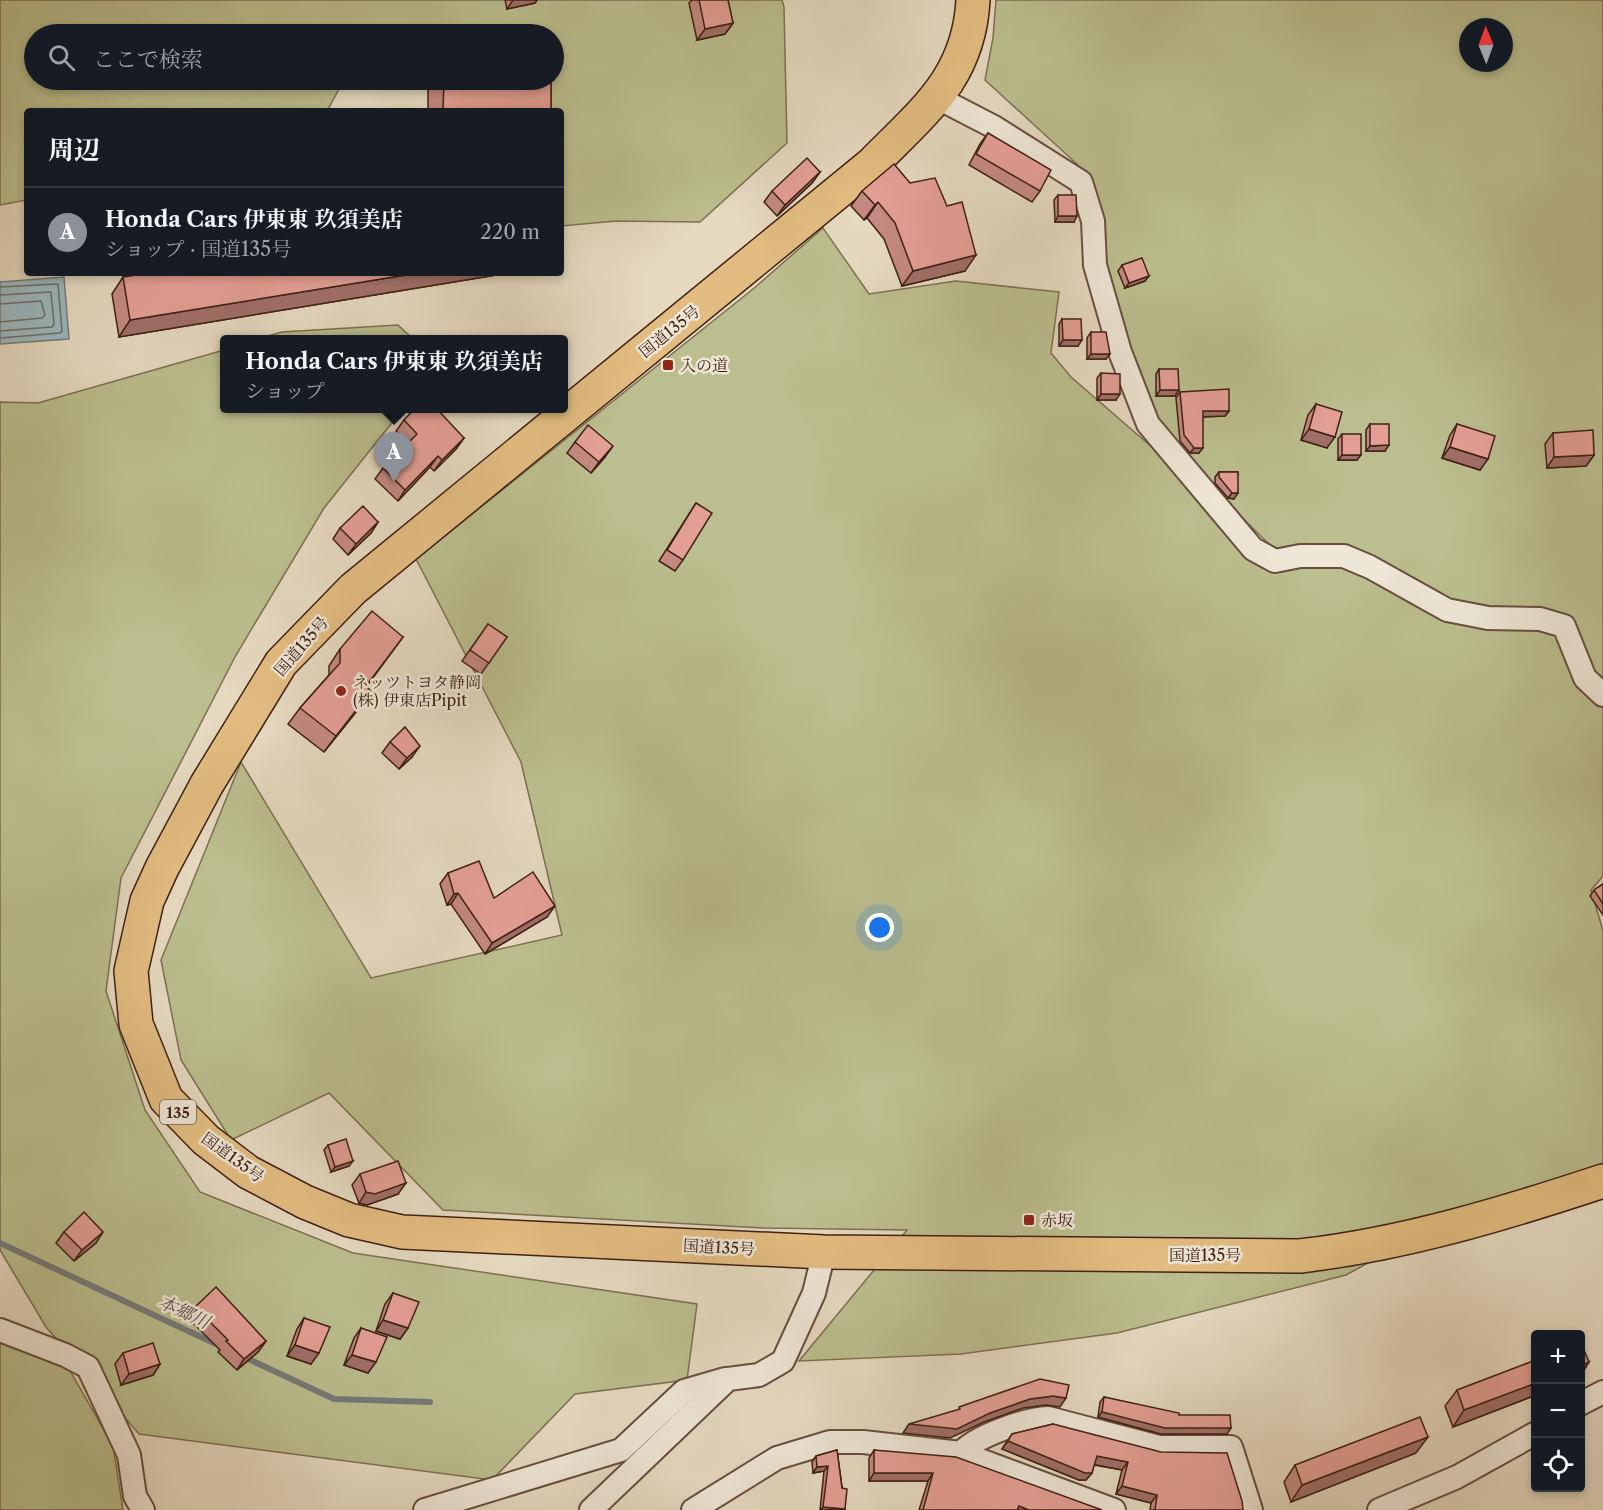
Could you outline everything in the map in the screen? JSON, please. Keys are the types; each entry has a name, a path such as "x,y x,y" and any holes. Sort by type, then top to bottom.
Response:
{"highway":[{"name":"国道135号","path":"568,413 872,164 938,98 962,58 972,29 973,0"},
{"name":"国道135号","path":"568,413 353,589 282,663 207,784 147,901 131,971 136,1024 166,1099 206,1140 248,1172 305,1202 350,1220 402,1232 824,1252 1300,1256 1354,1250 1424,1235 1522,1208 1603,1181"}],"street":[{"path":"938,98 994,127 1081,182 1093,220 1095,265 1101,288 1120,352 1148,424 1253,549 1275,561 1300,556 1344,556 1371,567 1447,610 1488,618 1540,619 1564,626 1585,678 1603,695"},
{"path":"425,1510 621,1450 684,1391 728,1379 759,1375 783,1360 814,1293 824,1252"},
{"path":"0,1330 65,1355 88,1367 129,1455 135,1496 142,1510"},
{"path":"591,1510 728,1379"},
{"path":"1585,1402 1603,1392"},
{"path":"961,1453 969,1444 1034,1419 1048,1418 1159,1447 1231,1447 1251,1510"},
{"path":"1379,1510 1457,1477 1531,1436"},
{"path":"693,1510 777,1458 830,1442 864,1442 961,1453 1114,1510"}],"green space":[{"path":"0,0 782,0 784,7 787,143 700,222 616,221 564,226 564,108 548,108 548,90 564,90 564,24 24,24 24,90 339,90 329,108 24,108 24,201 0,205"},
{"path":"996,0 1603,0 1603,876 1591,890 1603,931 1603,1166 1474,1205 1346,1275 1117,1333 961,1354 799,1361 907,1230 763,1228 443,1210 329,1093 231,1140 181,1060 161,960 241,762 371,978 562,935 521,762 416,559 753,289 823,228 869,294 956,281 1059,292 1051,353 1071,377 1154,449 1253,548 1275,550 1222,498 1162,428 1111,322 1088,242 1078,165 985,80 993,38"},
{"path":"398,325 409,335 272,335 282,332"},
{"path":"220,351 220,413 400,413 324,508 236,655 121,878 106,991 145,1110 200,1192 353,1253 697,1304 687,1380 575,1394 492,1480 139,1434 46,1327 0,1250 0,402 38,403"},
{"path":"0,1343 69,1369 113,1446 123,1510 0,1510"}],"water":[{"path":"64,277 69,339 0,344 0,282"}],"building":[{"path":"699,0 728,0 733,23 705,29"},
{"path":"444,90 551,90 551,108 443,108"},
{"path":"988,133 1051,170 1040,191 976,154"},
{"path":"807,158 820,172 785,205 772,191"},
{"path":"894,164 910,183 935,178 947,206 962,202 976,255 913,271 895,223 878,202 875,205 862,191"},
{"path":"1058,195 1076,195 1077,216 1058,216"},
{"path":"1142,258 1149,276 1129,283 1122,265"},
{"path":"130,276 400,276 130,320 123,277"},
{"path":"1062,319 1081,319 1082,340 1063,340"},
{"path":"1091,332 1106,332 1110,354 1091,354"},
{"path":"1159,369 1178,369 1179,390 1160,390"},
{"path":"1101,373 1120,374 1120,394 1101,394"},
{"path":"1229,389 1229,411 1203,411 1203,448 1194,448 1184,435 1180,392"},
{"path":"1316,404 1342,412 1335,437 1309,429"},
{"path":"410,413 441,413 464,438 442,460 438,456 405,490 383,468 417,434 404,420"},
{"path":"1370,424 1389,424 1389,445 1370,446"},
{"path":"1457,424 1495,436 1488,459 1450,447"},
{"path":"588,425 613,446 599,462 575,442"},
{"path":"1593,430 1594,455 1554,457 1553,433"},
{"path":"1342,434 1361,434 1361,455 1342,455"},
{"path":"1219,472 1238,472 1238,493 1232,493 1219,477"},
{"path":"696,503 712,513 683,560 667,550"},
{"path":"363,506 378,522 356,544 340,528"},
{"name":"ネッツトヨタ静岡 (株) 伊東店Pipit","path":"372,611 403,637 366,686 371,691 336,736 300,708 340,663 340,649"},
{"path":"488,624 507,637 489,663 470,650"},
{"path":"405,727 420,746 407,758 390,742"},
{"path":"479,861 494,898 533,872 555,906 492,943 458,893 454,894 448,873"},
{"path":"1603,884 1603,904 1594,890"},
{"path":"346,1139 353,1161 335,1167 328,1145"},
{"path":"398,1161 406,1183 375,1194 366,1192 360,1174"},
{"path":"84,1212 103,1232 82,1250 64,1232"},
{"path":"216,1287 266,1341 244,1359 195,1307"},
{"path":"393,1293 419,1302 408,1328 383,1320"},
{"path":"304,1318 330,1327 319,1353 295,1345"},
{"path":"361,1328 387,1337 376,1362 352,1355"},
{"path":"153,1343 160,1364 129,1374 123,1353"},
{"path":"1585,1352 1589,1362 1585,1364"},
{"path":"1531,1362 1531,1385 1464,1410 1457,1390"},
{"path":"1040,1379 1069,1385 1066,1398 1053,1396 1030,1399 990,1413 957,1429 909,1424 960,1409 959,1407"},
{"path":"1104,1397 1179,1413 1179,1415 1230,1415 1231,1428 1165,1428 1102,1412"},
{"path":"1420,1417 1428,1437 1302,1485 1295,1465"},
{"path":"1053,1424 1161,1452 1227,1453 1243,1510 1155,1510 1157,1495 1122,1486 1128,1462 1097,1456 1092,1473 1085,1473 1008,1441 1012,1434"},
{"path":"837,1450 842,1488 847,1489 845,1509 823,1507 828,1466 817,1467 816,1456"},
{"path":"874,1450 956,1457 1102,1510 1029,1510 1019,1506 1017,1510 923,1510 933,1473 874,1473"}],"waterway":[{"name":"本郷川","path":"0,1243 216,1344"},
{"name":"本郷川","path":"242,1356 334,1399 430,1402"}],"place":[{"name":"入の道","path":"668,365"},
{"name":"Honda Cars 伊東東 玖須美店","path":"394,482"},
{"name":"ネッツトヨタ静岡 (株) 伊東店Pipit","path":"341,691"},
{"name":"赤坂","path":"1029,1220"}]}
